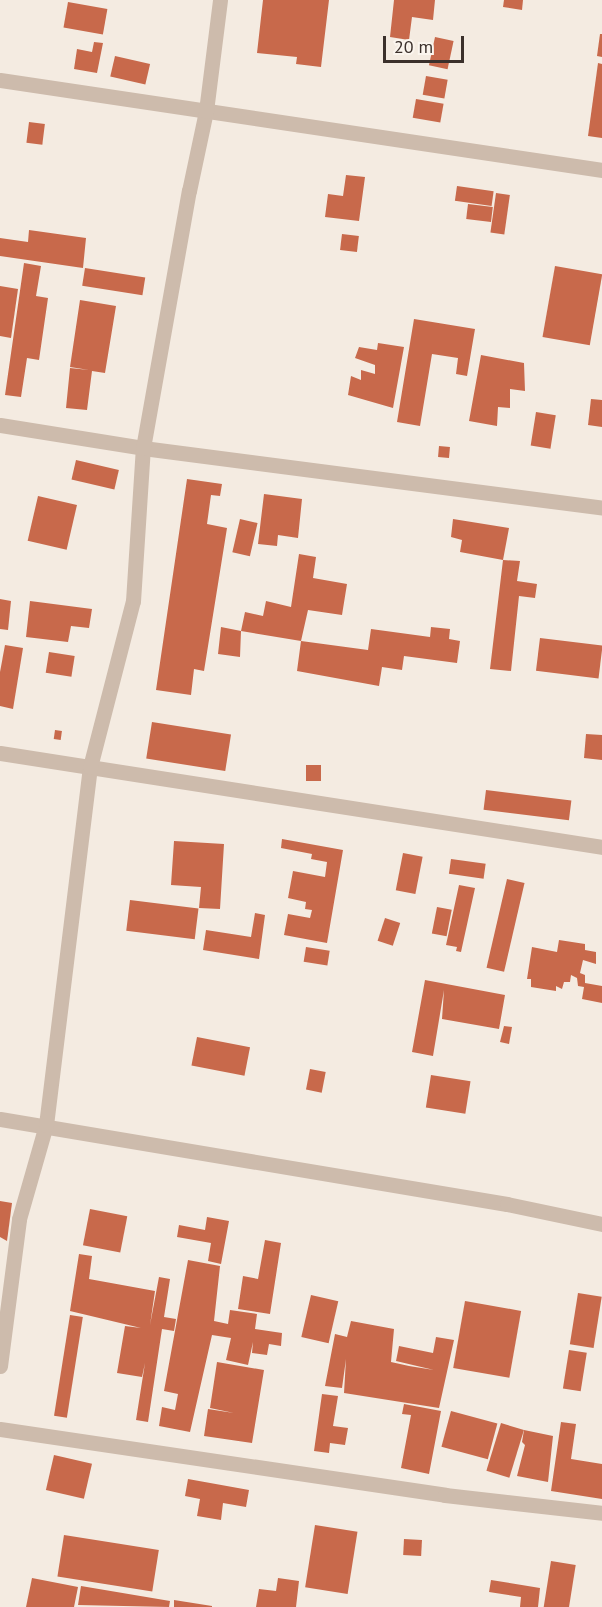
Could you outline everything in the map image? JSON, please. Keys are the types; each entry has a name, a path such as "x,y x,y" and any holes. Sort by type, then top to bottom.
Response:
{"street":[{"path":"0,1366 19,1220 46,1125 90,766 133,601 143,448 189,191 207,111 220,0"},
{"path":"0,80 602,170"},
{"path":"0,425 143,448 602,508"},
{"path":"0,753 602,847"},
{"path":"0,1119 495,1202 602,1224"},
{"path":"0,1429 445,1495 602,1513"}],"building":[{"path":"263,0 329,0 321,67 296,64 297,57 257,53"},
{"path":"394,0 435,0 433,20 412,17 409,40 390,37"},
{"path":"504,0 523,0 522,10 503,7"},
{"path":"68,2 107,9 103,35 63,28"},
{"path":"600,34 602,34 602,57 597,56"},
{"path":"435,37 454,41 448,69 429,65"},
{"path":"94,42 103,43 97,73 74,69 77,49 92,52"},
{"path":"115,56 150,64 145,85 110,76"},
{"path":"598,63 602,64 602,138 588,136"},
{"path":"426,76 448,80 444,99 423,95"},
{"path":"416,99 444,104 440,123 413,118"},
{"path":"29,122 45,124 42,145 26,143"},
{"path":"346,175 365,177 359,221 325,217 328,194 343,196"},
{"path":"457,186 494,191 492,206 455,201"},
{"path":"496,193 510,195 504,235 490,233"},
{"path":"468,204 493,207 491,222 466,219"},
{"path":"29,230 86,238 83,268 0,256 0,238 28,242"},
{"path":"342,234 359,236 357,252 340,250"},
{"path":"24,263 41,266 36,296 48,298 39,360 27,358 21,397 5,395"},
{"path":"555,266 602,274 590,345 542,337"},
{"path":"85,268 145,278 142,295 82,286"},
{"path":"0,286 18,289 11,338 0,336"},
{"path":"80,300 116,306 105,373 92,371 87,410 66,408 70,368 89,370 70,367"},
{"path":"414,319 475,329 467,376 456,374 458,358 432,354 420,426 397,422"},
{"path":"378,343 404,347 393,408 348,395 351,376 361,380 361,370 375,374 375,365 355,358 359,347 377,350"},
{"path":"481,355 524,363 525,391 510,389 510,408 498,407 497,426 469,421"},
{"path":"591,399 602,400 602,427 588,425"},
{"path":"536,412 556,415 550,449 531,446"},
{"path":"439,446 450,447 449,458 438,457"},
{"path":"76,460 119,470 114,489 72,479"},
{"path":"187,479 222,484 220,496 211,495 207,524 227,528 204,671 194,669 191,695 156,690"},
{"path":"264,494 302,499 298,538 278,535 277,546 258,544"},
{"path":"38,496 77,505 67,550 28,541"},
{"path":"240,519 258,523 250,556 232,552"},
{"path":"453,519 509,528 503,560 460,552 462,540 451,537"},
{"path":"299,554 316,557 313,578 347,584 342,615 308,610 301,641 241,631 245,612 263,616 266,601 291,607"},
{"path":"503,560 520,561 517,581 537,584 535,598 519,596 511,671 490,669"},
{"path":"0,599 11,601 8,630 0,629"},
{"path":"30,601 92,609 89,628 71,626 68,642 26,637"},
{"path":"221,627 241,631 240,657 218,654"},
{"path":"431,627 450,629 449,639 460,641 457,663 404,656 402,670 382,667 379,686 297,671 301,641 368,650 371,629 430,637"},
{"path":"540,638 602,646 599,678 536,671"},
{"path":"5,645 23,648 13,709 0,706 0,672"},
{"path":"49,652 75,656 71,677 46,673"},
{"path":"152,722 231,735 225,771 146,759"},
{"path":"55,730 62,731 61,740 54,739"},
{"path":"586,734 602,735 602,760 584,758"},
{"path":"306,765 321,765 321,781 306,781"},
{"path":"486,790 571,800 569,820 484,810"},
{"path":"282,839 343,850 327,943 284,935 288,914 310,918 312,910 305,909 306,902 288,898 293,871 325,877 327,862 311,859 312,854 281,848"},
{"path":"174,841 224,844 220,909 199,908 201,887 171,885"},
{"path":"403,853 423,857 415,894 396,890"},
{"path":"451,859 486,864 484,879 449,874"},
{"path":"507,879 525,883 504,972 487,968"},
{"path":"459,885 475,888 461,952 456,951 457,947 446,945"},
{"path":"130,900 198,908 195,939 126,931"},
{"path":"437,907 452,910 447,936 432,934"},
{"path":"255,913 265,915 259,959 203,950 206,930 251,937"},
{"path":"385,918 400,923 393,946 378,941"},
{"path":"559,940 585,944 585,950 596,952 596,964 583,960 580,973 585,975 585,983 602,986 602,1003 582,999 584,987 578,986 577,978 571,975 570,982 564,982 562,989 556,986 556,991 531,987 531,979 527,979 532,947 557,952"},
{"path":"306,947 330,951 327,966 304,962"},
{"path":"425,980 505,995 499,1029 442,1019 444,990 433,1056 412,1052"},
{"path":"504,1026 512,1027 509,1044 500,1042"},
{"path":"197,1037 250,1047 244,1076 191,1065"},
{"path":"310,1069 326,1072 322,1093 306,1090"},
{"path":"431,1075 471,1081 465,1114 426,1108"},
{"path":"0,1201 12,1203 7,1241 0,1237"},
{"path":"90,1209 127,1216 120,1253 83,1245"},
{"path":"207,1217 229,1221 221,1264 208,1261 211,1243 177,1237 179,1225 205,1230"},
{"path":"265,1240 281,1243 270,1314 238,1309 243,1276 258,1279"},
{"path":"79,1254 92,1256 89,1279 155,1291 150,1325 159,1277 170,1279 164,1317 176,1319 174,1331 162,1329 148,1422 136,1420 145,1363 142,1377 117,1373 125,1326 141,1328 70,1311"},
{"path":"188,1260 220,1266 214,1321 228,1324 230,1310 257,1314 255,1329 282,1333 281,1346 269,1344 267,1355 252,1353 253,1342 248,1365 226,1360 231,1338 212,1335 190,1432 159,1426 162,1407 175,1410 178,1394 164,1391"},
{"path":"578,1293 602,1297 594,1348 570,1344"},
{"path":"311,1295 338,1301 329,1343 301,1337"},
{"path":"465,1301 521,1311 509,1378 453,1368"},
{"path":"70,1315 83,1317 67,1418 54,1416"},
{"path":"351,1321 394,1329 391,1362 409,1366 434,1370 396,1361 399,1346 433,1353 436,1337 454,1340 439,1408 344,1393 346,1359 342,1388 325,1386 335,1334 347,1337"},
{"path":"569,1350 587,1353 581,1391 563,1389"},
{"path":"217,1362 264,1370 252,1443 204,1436 208,1409 234,1413 210,1408"},
{"path":"322,1394 338,1396 333,1426 348,1428 345,1445 330,1443 329,1453 314,1451"},
{"path":"404,1404 441,1411 429,1474 401,1468 411,1415 402,1414"},
{"path":"451,1411 497,1423 488,1459 441,1447"},
{"path":"561,1422 576,1424 571,1459 602,1464 602,1499 551,1491"},
{"path":"501,1423 524,1430 509,1478 486,1471"},
{"path":"524,1430 553,1436 548,1482 517,1476 525,1445 522,1442"},
{"path":"54,1455 92,1464 84,1499 46,1490"},
{"path":"188,1479 249,1490 246,1507 223,1503 221,1520 197,1516 200,1499 185,1496"},
{"path":"315,1525 357,1532 348,1594 305,1587"},
{"path":"64,1535 159,1550 152,1592 57,1576"},
{"path":"404,1539 422,1540 421,1556 403,1555"},
{"path":"551,1561 576,1565 569,1607 544,1607"},
{"path":"32,1578 78,1587 74,1607 26,1607"},
{"path":"278,1578 299,1581 296,1607 256,1607 259,1589 276,1591"},
{"path":"491,1580 540,1588 538,1607 520,1607 521,1597 489,1592"},
{"path":"81,1586 170,1601 169,1607 78,1605"},
{"path":"174,1600 212,1606 212,1607 174,1607"}]}
